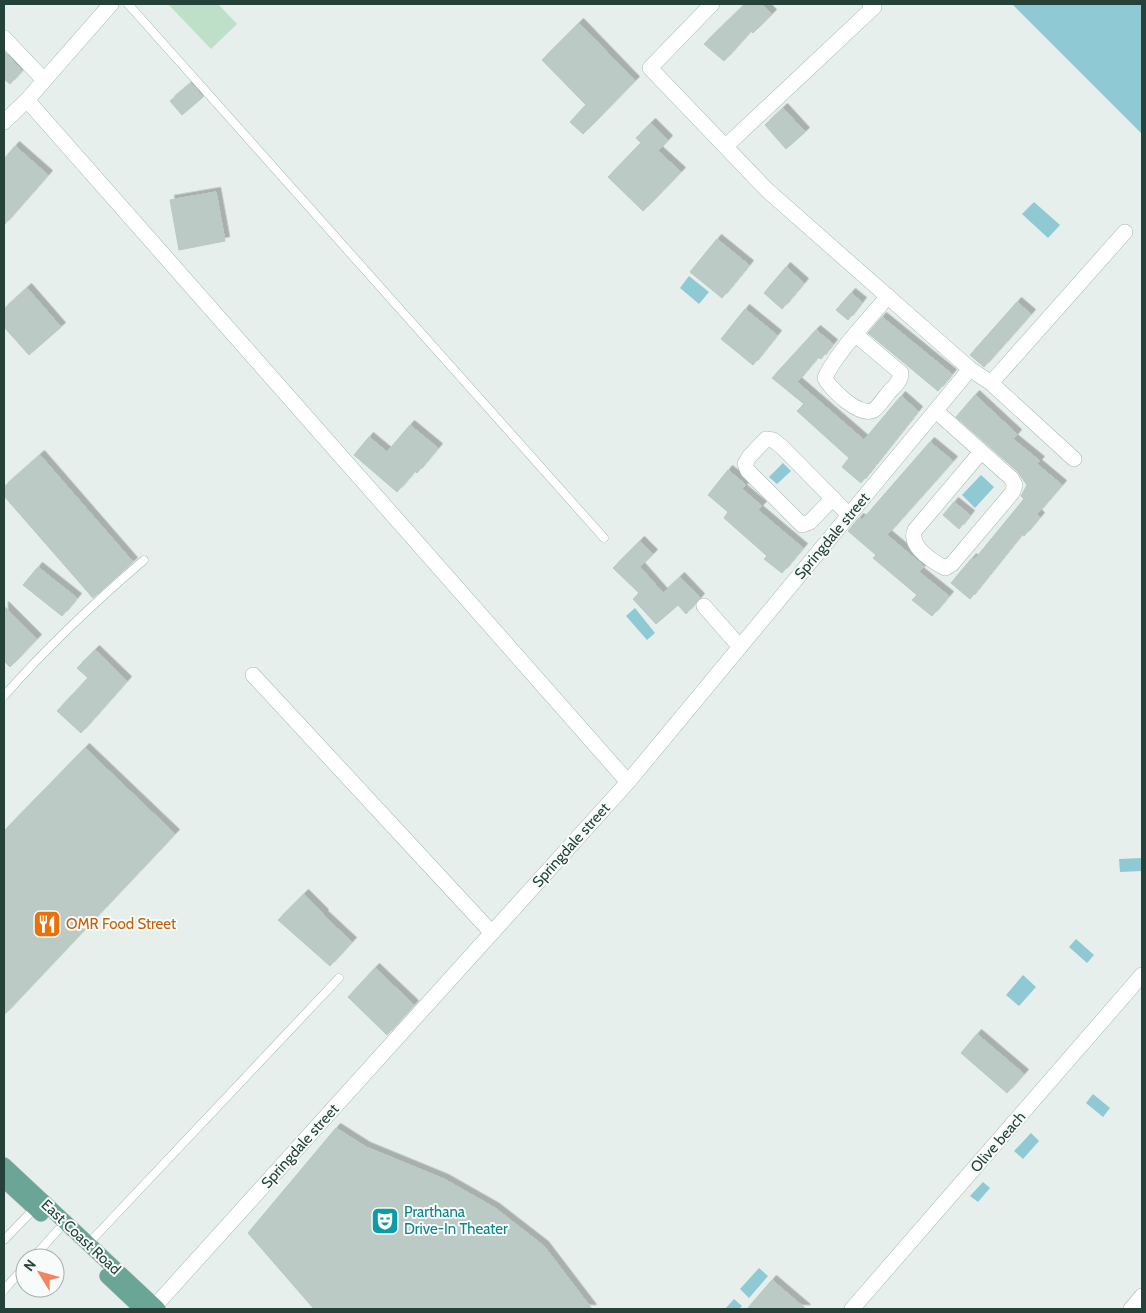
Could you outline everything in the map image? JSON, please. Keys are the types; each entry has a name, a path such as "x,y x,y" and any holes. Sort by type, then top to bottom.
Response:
{"main road":[{"name":"East Coast Road","path":"4,1165 88,1244 152,1308"},
{"name":"East Coast Road","path":"4,1180 58,1230 152,1308"}],"street":[{"path":"4,122 27,100 111,4"},
{"path":"712,4 650,68 767,190 970,370 991,383 1074,459"},
{"path":"726,146 874,8 870,4"},
{"path":"4,38 44,80"},
{"path":"27,100 628,782"},
{"path":"991,383 1125,232"},
{"path":"856,335 901,373 899,381 874,410 866,412 857,409 836,392 824,378 828,370 856,335 888,296"},
{"name":"Springdale street","path":"152,1308 628,782 970,370"},
{"path":"936,411 982,452 1011,478 1015,485 1012,493 952,564 945,568 914,544 912,537 915,530 982,452"},
{"path":"833,498 810,522 802,525 748,471 745,464 748,457 766,439 773,440 833,498 850,515"},
{"path":"704,606 740,647"},
{"path":"253,675 492,932"},
{"name":"Olive beach","path":"852,1309 1142,975"},
{"path":"1131,1309 1142,1297"}],"lane":[{"path":"128,4 604,538"},
{"path":"4,696 66,630 144,560"},
{"path":"88,1244 339,978"},
{"path":"4,1240 35,1208"},
{"path":"42,1248 58,1230"},
{"path":"4,1290 15,1277"}],"green space":[{"path":"168,4 218,4 237,24 211,49"}],"water":[{"path":"1012,4 1142,4 1142,134"},
{"path":"1034,202 1060,225 1048,238 1022,214"},
{"path":"689,276 709,292 699,304 680,288"},
{"path":"783,463 791,471 777,484 769,477"},
{"path":"981,475 994,487 975,508 962,495"},
{"path":"635,608 655,633 647,640 626,616"},
{"path":"1142,858 1142,871 1120,872 1119,859"},
{"path":"1076,939 1094,955 1087,963 1069,947"},
{"path":"1023,975 1036,987 1019,1006 1006,995"},
{"path":"1093,1094 1110,1108 1103,1117 1086,1103"},
{"path":"1031,1133 1039,1141 1023,1159 1014,1151"},
{"path":"983,1182 990,1188 978,1202 970,1196"},
{"path":"759,1268 768,1276 749,1298 740,1289"},
{"path":"734,1299 742,1306 739,1309 725,1309"}],"building":[{"path":"745,4 762,4 772,14 753,33 751,31 724,61 704,44"},
{"path":"579,23 635,81 583,134 570,122 586,105 542,60"},
{"path":"4,51 22,71 10,84 4,79"},
{"path":"191,83 203,97 182,115 170,101"},
{"path":"783,108 805,132 786,149 765,125"},
{"path":"651,123 668,140 658,151 681,172 643,211 608,177 641,143 636,138"},
{"path":"15,146 48,175 4,225 4,159"},
{"path":"216,192 225,241 179,250 170,200"},
{"path":"717,239 749,265 722,298 690,272"},
{"path":"786,267 804,283 782,309 764,293"},
{"path":"27,288 61,327 29,355 4,327 4,309"},
{"path":"851,293 862,302 848,320 836,310"},
{"path":"1017,302 1031,314 984,367 970,355"},
{"path":"745,309 777,335 753,365 721,339"},
{"path":"882,317 952,374 938,391 868,333"},
{"path":"816,330 833,344 821,359 818,357 797,382 864,440 901,396 918,411 861,483 842,467 849,458 797,411 804,404 772,378"},
{"path":"975,395 1017,434 1013,439 1040,461 1037,464 1062,485 1037,514 1040,517 1024,536 1022,534 970,599 951,583 972,558 974,560 1024,499 1021,496 1027,485 1017,471 956,417"},
{"path":"410,425 438,448 417,473 415,471 397,492 354,455 369,437 387,452"},
{"path":"930,442 953,461 887,535 924,566 919,572 949,596 932,616 912,600 917,595 873,558 876,555 848,531 859,518 862,520"},
{"path":"40,455 133,562 93,598 4,496 4,487"},
{"path":"728,470 746,485 742,489 762,506 758,510 803,548 782,573 764,559 767,556 724,518 728,512 708,495"},
{"path":"954,502 970,515 959,529 943,515"},
{"path":"640,541 653,554 640,567 663,593 680,577 700,598 686,614 678,605 656,624 633,599 639,593 613,568"},
{"path":"38,567 77,598 62,616 23,585"},
{"path":"4,606 37,639 10,667 4,661"},
{"path":"95,650 127,681 81,733 57,711 88,678 77,668"},
{"name":"OMR Food Street","path":"85,748 175,834 4,1015 4,831"},
{"path":"304,894 352,942 330,966 278,920"},
{"path":"375,968 414,1005 387,1035 348,997"},
{"path":"977,1034 1024,1074 1007,1093 961,1053"},
{"name":"Prarthana Drive-In Theater","path":"336,1128 366,1147 444,1179 495,1208 544,1246 592,1309 314,1309 248,1233"},
{"path":"772,1280 806,1309 747,1309"}],"place":[{"name":"OMR Food Street","path":"47,924"},
{"name":"Prarthana Drive-In Theater","path":"385,1221"}]}
